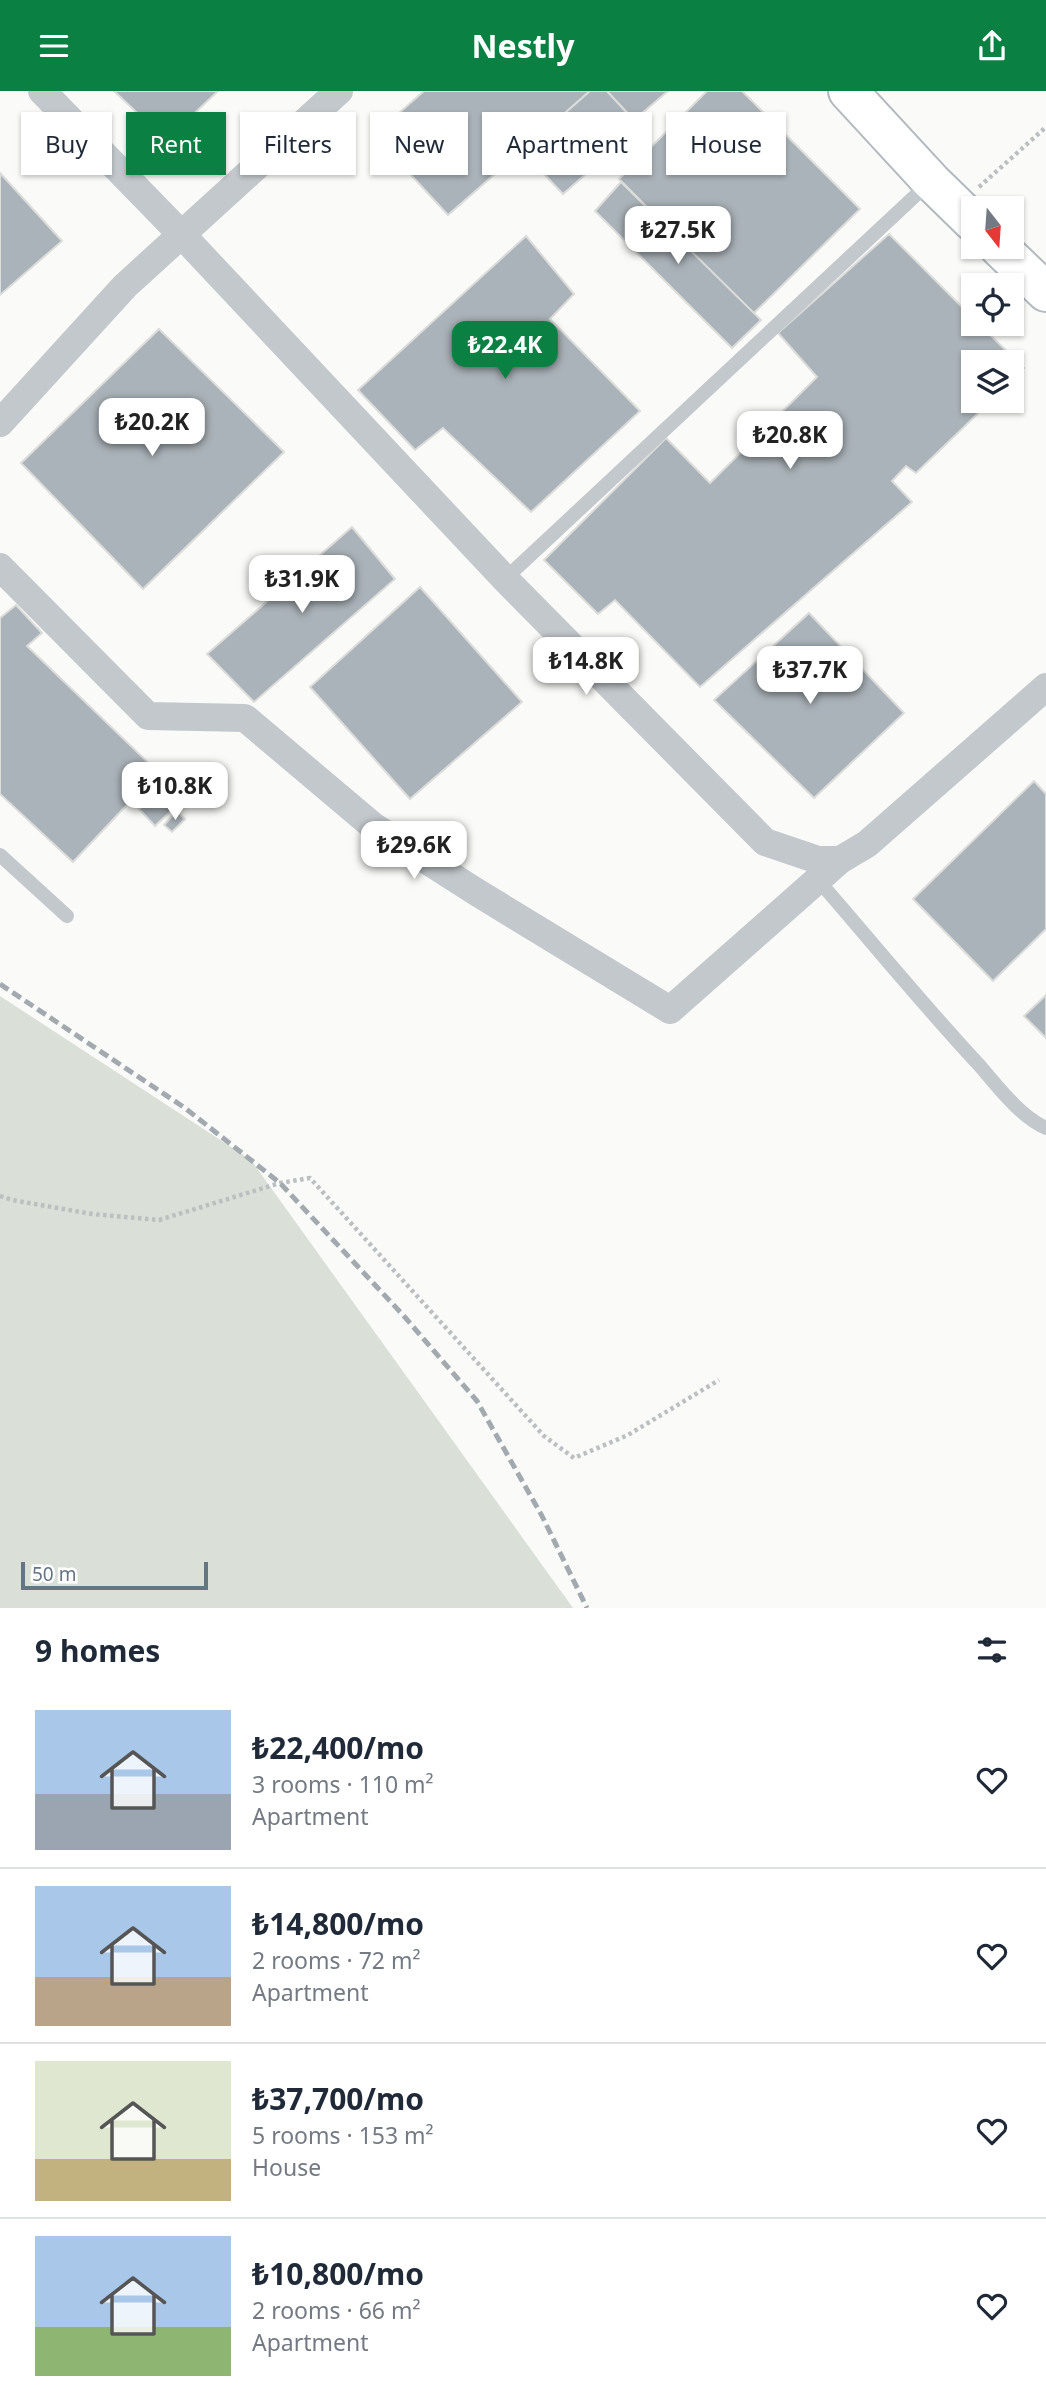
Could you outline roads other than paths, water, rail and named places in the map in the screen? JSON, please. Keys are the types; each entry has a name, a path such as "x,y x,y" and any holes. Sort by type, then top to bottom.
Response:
{"street":[{"path":"42,91 182,235 505,579 765,842 818,860 840,860"},
{"path":"0,422 125,286 339,91"},
{"path":"848,91 954,203"},
{"path":"1012,259 1046,292"},
{"path":"0,567 148,716 245,718 373,826 670,1010 840,860 867,844 1046,687"}],"lane":[{"path":"505,579 954,203"},
{"path":"0,855 67,916"},
{"path":"818,880 978,1065 1033,1122 1046,1128"}],"railway":[{"path":"0,984 185,1108 280,1183 403,1315 477,1401 542,1516 587,1608"}]}
